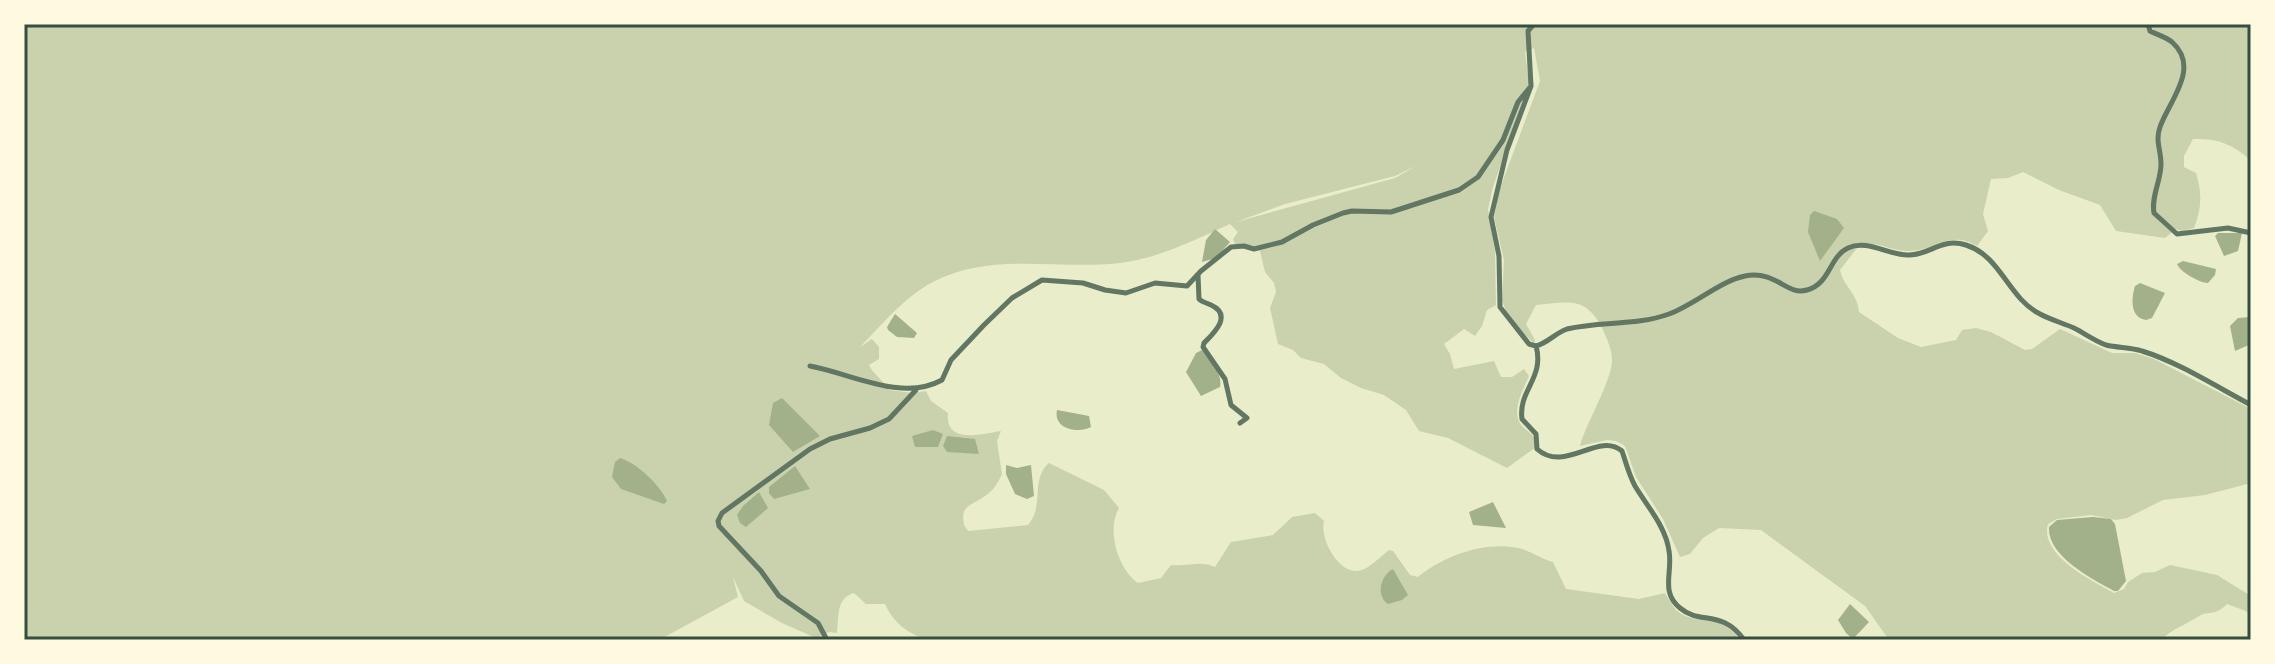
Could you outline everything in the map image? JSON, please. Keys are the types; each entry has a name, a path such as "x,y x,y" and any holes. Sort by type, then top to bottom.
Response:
{"street":[{"path":"1534,24 1528,31 1531,86 1507,150 1491,217 1499,256 1500,307 1529,344 1536,346 1564,330 1639,323 1671,314 1745,276 1763,274 1792,290 1803,292 1824,280 1840,254 1850,247 1865,245 1907,255 1947,243 1963,244 1979,250 1994,264 2018,298 2040,314 2104,344 2142,351 2251,405"},
{"path":"2148,24 2150,31 2164,36 2178,49 2184,68 2180,86 2157,140 2162,163 2152,202 2154,213 2177,234 2228,228 2251,233"},
{"path":"810,366 888,387 917,389 942,380 951,360 984,325 1012,298 1042,280 1083,283 1126,293 1155,283 1187,286 1231,247 1264,247 1293,238 1313,225 1343,213 1391,212 1459,190 1478,177 1503,140 1518,102 1531,86"},
{"path":"1199,274 1199,299 1217,310 1222,320 1221,326 1203,347 1225,379 1231,405 1247,418 1240,423"},
{"path":"1536,346 1540,359 1521,412 1525,425 1536,434 1539,451 1564,457 1601,446 1617,447 1622,451 1630,476 1666,540 1670,552 1667,581 1671,597 1682,610 1714,617 1732,626 1744,640"},
{"path":"827,640 818,623 779,596 718,521 722,513 810,449 889,419 917,389"}],"shaded area":[{"path":"24,24 2251,24 2251,161 2225,143 2193,139 2184,156 2184,167 2196,173 2199,187 2200,207 2194,228 2176,229 2165,238 2116,231 2100,205 2023,172 2008,178 1991,179 1983,214 1988,231 1977,246 1951,240 1920,250 1905,251 1861,243 1840,270 1859,312 1898,338 1921,347 1956,340 1962,330 1976,328 1991,332 2025,350 2032,349 2060,329 2112,353 2135,353 2154,359 2251,409 2251,483 2205,495 2163,500 2127,518 2116,520 2091,515 2057,519 2048,524 2047,535 2059,556 2069,566 2114,593 2124,589 2128,582 2142,573 2155,572 2170,565 2217,575 2251,596 2251,615 2227,604 2219,611 2199,616 2161,640 1889,640 1865,606 1761,530 1719,528 1703,538 1690,554 1680,557 1663,519 1636,477 1625,446 1607,440 1580,446 1611,368 1610,348 1597,319 1584,306 1576,304 1536,305 1526,324 1534,343 1506,311 1502,300 1504,260 1494,217 1499,191 1540,81 1534,48 1525,52 1529,83 1488,209 1495,252 1496,305 1487,310 1475,336 1464,329 1444,344 1454,369 1494,361 1501,377 1512,377 1524,369 1529,376 1517,414 1522,426 1534,437 1536,447 1507,468 1448,438 1419,431 1406,410 1384,395 1361,388 1341,378 1324,364 1301,358 1293,350 1278,344 1270,308 1276,292 1274,283 1265,272 1260,251 1254,246 1235,244 1233,239 1238,232 1230,224 1167,251 1127,262 1004,264 956,272 913,295 860,347 872,339 879,347 879,359 869,365 889,390 926,391 931,401 948,413 952,430 958,434 1001,431 997,441 1002,474 990,492 965,510 964,525 968,531 1028,525 1036,510 1040,477 1049,463 1104,490 1119,508 1114,527 1116,548 1125,568 1138,583 1161,578 1171,565 1204,564 1215,567 1231,542 1273,535 1292,517 1315,513 1324,521 1325,538 1333,556 1354,571 1366,568 1389,550 1393,551 1410,575 1418,577 1465,552 1505,546 1518,548 1553,562 1566,589 1639,599 1665,593 1676,610 1691,618 1723,624 1740,640 982,638 942,641 930,640 908,631 891,615 885,604 866,604 854,593 841,603 837,633 829,632 816,638 744,601 733,577 738,597 659,640 24,640","holes":["1416,166 1395,178 1236,222 1285,204 1395,176"]},
{"path":"1814,211 1837,219 1844,228 1820,261 1808,232 1810,215"},
{"path":"1215,229 1230,242 1216,258 1202,262 1206,240"},
{"path":"2218,233 2242,233 2238,251 2224,256 2215,236"},
{"path":"2183,261 2216,269 2215,275 2208,283 2195,279 2177,264"},
{"path":"2140,283 2165,293 2152,318 2146,320 2137,316 2133,307 2135,286"},
{"path":"895,314 917,333 914,338 897,337 888,330"},
{"path":"2251,317 2251,344 2235,351 2230,326 2238,318"},
{"path":"1202,350 1220,377 1220,387 1201,396 1186,372 1196,353"},
{"path":"782,398 820,436 793,452 769,425 773,403"},
{"path":"1057,410 1089,416 1091,427 1073,430 1063,426"},
{"path":"933,430 943,434 938,447 915,447 912,436"},
{"path":"947,436 975,439 979,454 947,452 943,446"},
{"path":"620,458 647,475 667,501 664,504 621,489 612,477 615,462"},
{"path":"1006,465 1017,468 1031,465 1034,496 1027,499 1015,494 1006,474"},
{"path":"795,466 810,489 774,499 769,487"},
{"path":"759,492 768,508 746,527 737,515"},
{"path":"1493,502 1506,528 1473,525 1469,512"},
{"path":"2111,519 2115,524 2126,581 2118,591 2072,565 2055,548 2050,538 2049,527 2057,520"},
{"path":"1393,569 1408,595 1388,604 1382,596 1381,585"},
{"path":"1850,604 1869,622 1853,639 1838,620"}]}
